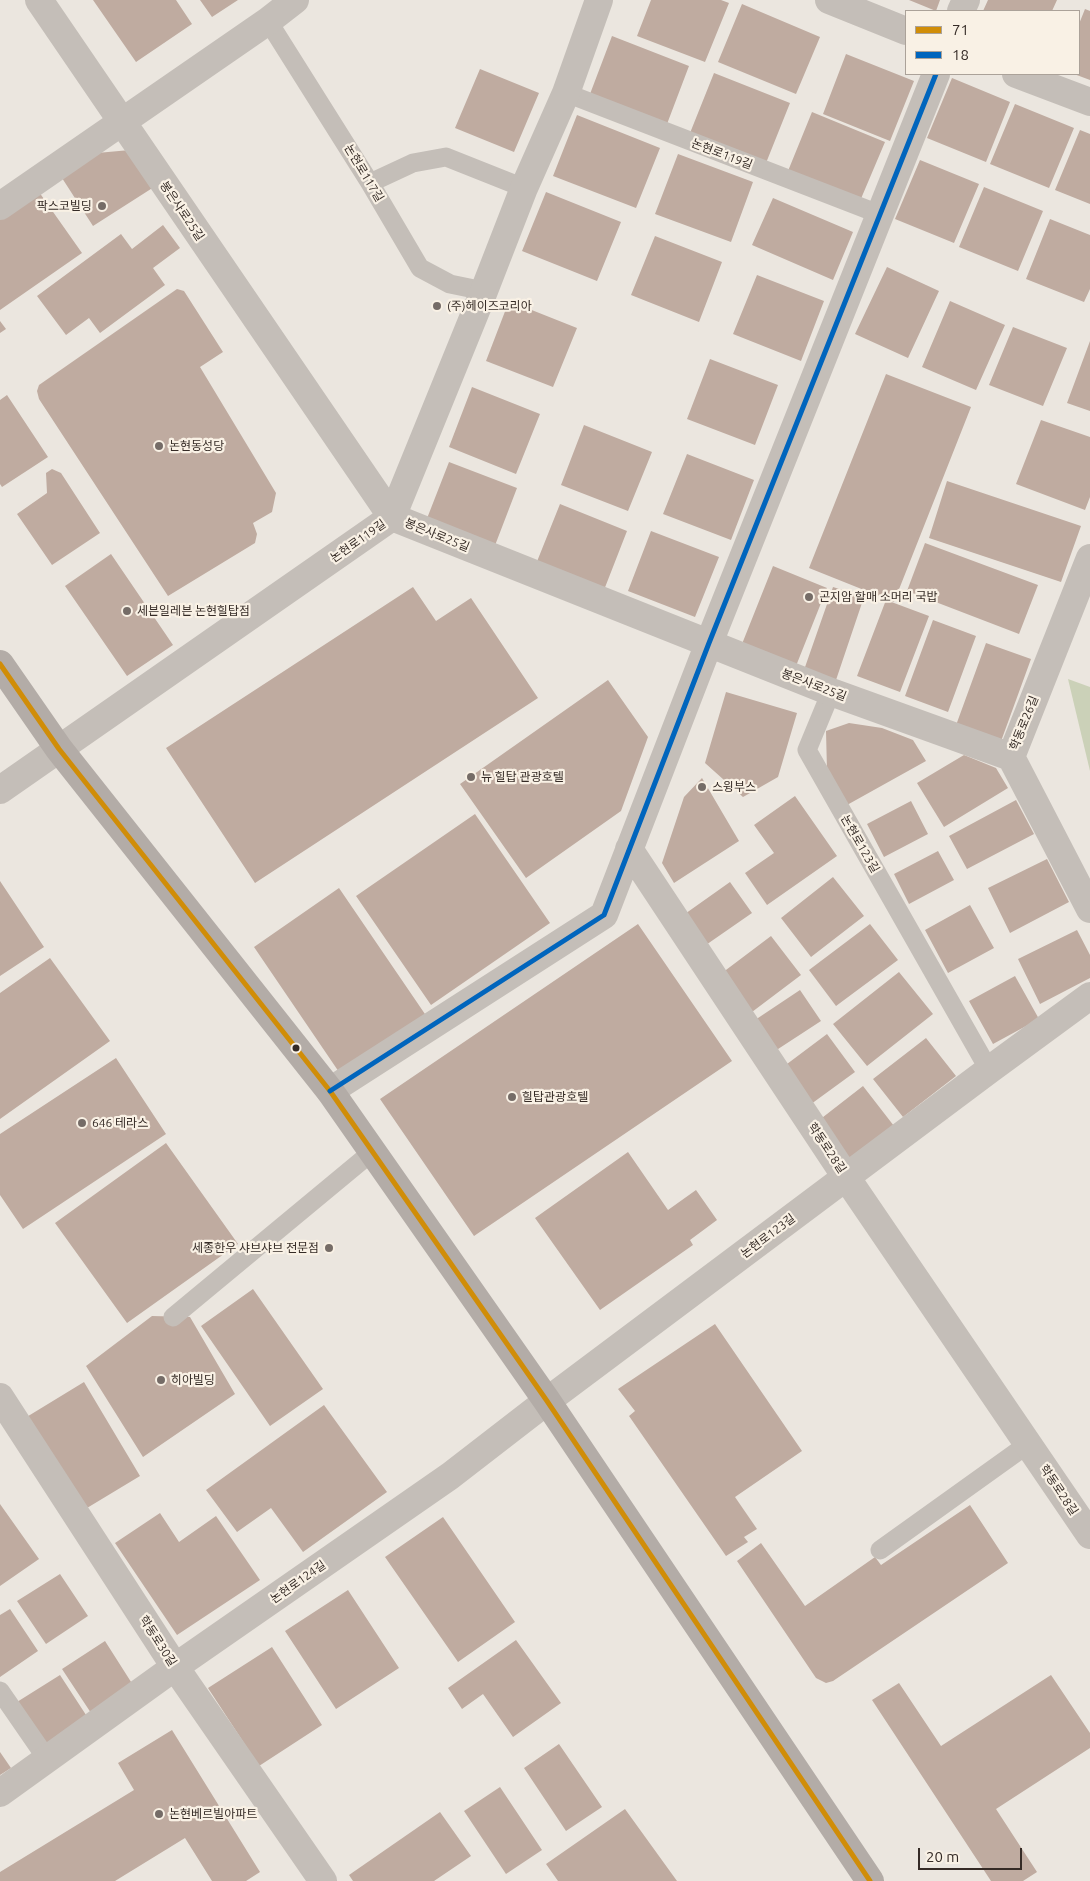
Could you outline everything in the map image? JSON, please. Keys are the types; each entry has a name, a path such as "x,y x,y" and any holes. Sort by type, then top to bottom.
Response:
{"main road":[{"path":"0,664 59,749 330,1091 547,1401 870,1881"}],"street":[{"name":"봉은사로25길","path":"39,0 392,517 831,692 1011,757"},
{"path":"0,206 122,123 295,0"},
{"name":"논현로119길","path":"0,790 392,517 484,292 524,188 566,93 599,0"},
{"path":"829,0 905,31"},
{"path":"330,1091 604,915 879,214 936,75"},
{"path":"1019,75 1090,102"},
{"name":"학동로26길","path":"1090,558 1084,592 1011,757 1090,909"},
{"name":"학동로28길","path":"629,849 846,1177 1090,1535"},
{"name":"논현로123길","path":"547,1401 988,1070 1090,996"},
{"name":"학동로30길","path":"1,1399 175,1667 323,1881"},
{"name":"논현로124길","path":"0,1793 175,1667 450,1476 547,1401"}],"lane":[{"name":"논현로117길","path":"268,21 370,183 420,268 450,284 484,292"},
{"name":"논현로119길","path":"566,93 879,214"},
{"path":"370,183 413,163 446,157 524,188"},
{"name":"논현로123길","path":"831,692 807,750 988,1070"},
{"path":"173,1317 372,1152"},
{"path":"880,1550 1028,1444"},
{"path":"0,1691 47,1759"}],"green space":[{"path":"1068,679 1090,687 1090,771"}],"building":[{"path":"93,0 176,0 192,24 136,62"},
{"path":"200,0 238,0 212,17"},
{"path":"651,0 721,0 729,3 705,62 637,36"},
{"path":"909,0 940,0 936,10"},
{"path":"988,0 1057,0 1052,10 983,10"},
{"path":"742,4 820,37 796,94 718,62"},
{"path":"1085,9 1090,11 1090,80 1077,75 1080,75 1080,22"},
{"path":"612,36 689,66 667,124 590,94"},
{"path":"846,54 914,81 890,141 823,114"},
{"path":"480,69 539,93 514,152 455,128"},
{"path":"714,73 790,103 766,163 690,133"},
{"path":"952,78 1010,102 986,162 927,138"},
{"path":"1015,104 1074,128 1049,188 990,164"},
{"path":"812,112 885,142 860,201 788,171"},
{"path":"577,115 660,148 636,208 553,176"},
{"path":"1080,130 1090,134 1090,204 1055,190"},
{"name":"팍스코빌딩","path":"130,150 154,187 93,226 62,178 97,153"},
{"path":"678,154 753,182 731,242 655,214"},
{"path":"920,160 979,184 954,243 895,219"},
{"path":"984,187 1043,211 1018,271 959,247"},
{"path":"39,192 82,253 0,310 0,219"},
{"path":"546,192 621,222 597,281 522,251"},
{"path":"773,198 853,232 833,280 752,245"},
{"path":"1050,219 1090,235 1090,289 1084,302 1026,279"},
{"path":"163,225 180,248 153,268 165,285 100,333 89,318 66,335 37,296 121,234 132,249"},
{"path":"655,236 722,262 699,322 631,295"},
{"path":"887,267 939,291 908,358 855,334"},
{"path":"757,275 824,301 801,361 733,334"},
{"name":"논현동성당","path":"177,289 184,291 223,352 200,367 276,493 272,512 253,523 257,534 255,543 168,596 39,399 37,391 39,385"},
{"path":"509,301 577,328 553,387 486,361"},
{"path":"950,301 1005,325 976,390 922,367"},
{"path":"0,321 6,329 0,333"},
{"path":"1013,327 1067,348 1043,406 989,385"},
{"path":"1090,341 1090,411 1067,403"},
{"path":"710,359 778,385 755,445 687,419"},
{"path":"886,374 971,407 894,602 809,568"},
{"path":"472,387 540,414 516,474 449,447"},
{"path":"7,395 48,457 2,487 0,484 0,400"},
{"path":"1041,420 1090,437 1090,497 1085,510 1016,484"},
{"path":"584,425 652,452 628,511 561,485"},
{"path":"687,454 754,480 731,540 663,514"},
{"path":"449,462 517,488 494,548 426,521"},
{"path":"52,469 61,473 100,533 52,565 17,514 47,493 46,473"},
{"path":"947,481 1081,526 1061,582 929,538"},
{"path":"560,504 627,531 604,590 536,564"},
{"path":"651,531 719,557 695,617 628,591"},
{"path":"925,543 1038,585 1019,634 907,591"},
{"path":"111,554 173,645 127,676 65,586"},
{"path":"773,566 827,588 794,671 740,649"},
{"path":"413,587 436,621 471,598 538,698 255,883 166,748"},
{"path":"833,587 864,597 836,680 804,670"},
{"path":"886,600 929,616 900,692 857,676"},
{"path":"933,620 976,636 948,712 905,696"},
{"path":"986,643 1031,659 1000,744 955,728"},
{"path":"608,680 648,737 621,811 526,878 460,784"},
{"path":"726,692 797,713 778,777 743,797 705,763"},
{"path":"849,723 882,728 913,740 926,761 847,805 827,771 826,731"},
{"path":"964,755 996,768 1008,788 944,827 917,783"},
{"path":"702,778 739,841 674,883 662,863 684,797"},
{"path":"795,796 837,856 767,905 745,873 774,853 754,825"},
{"path":"1016,800 1034,834 967,869 949,836"},
{"path":"911,801 928,834 884,857 867,824"},
{"path":"475,814 550,923 431,1005 356,896"},
{"path":"938,851 954,880 909,904 894,874"},
{"path":"1047,859 1069,902 1010,933 988,888"},
{"path":"833,877 864,916 811,957 781,918"},
{"path":"0,881 44,947 0,976"},
{"path":"730,882 752,913 703,947 682,916"},
{"path":"339,888 427,1017 341,1075 254,947"},
{"path":"970,905 994,948 948,973 925,930"},
{"path":"638,924 732,1061 474,1236 380,1099"},
{"path":"870,924 898,960 836,1006 809,970"},
{"path":"1077,930 1090,955 1090,978 1040,1004 1018,959"},
{"path":"771,936 801,975 748,1015 718,976"},
{"path":"50,958 110,1041 0,1119 0,993"},
{"path":"899,972 933,1014 867,1066 833,1024"},
{"path":"1015,976 1039,1019 993,1044 969,1001"},
{"path":"800,990 821,1021 775,1051 755,1020"},
{"path":"827,1034 855,1072 807,1107 779,1070"},
{"path":"926,1038 956,1076 903,1117 873,1079"},
{"path":"116,1058 166,1134 23,1229 0,1195 0,1134"},
{"path":"863,1086 894,1126 849,1161 818,1121"},
{"path":"166,1143 238,1244 127,1323 55,1223"},
{"path":"628,1152 668,1210 696,1190 717,1220 690,1240 693,1245 600,1310 535,1218"},
{"path":"253,1289 323,1389 270,1426 201,1326"},
{"name":"히아빌딩","path":"152,1316 190,1317 235,1394 143,1457 86,1366"},
{"path":"715,1324 802,1451 735,1497 757,1529 744,1537 748,1542 726,1556 629,1416 635,1411 618,1389"},
{"path":"84,1382 140,1476 82,1511 25,1418"},
{"path":"324,1405 387,1492 303,1552 271,1508 237,1532 206,1490"},
{"path":"0,1504 39,1559 0,1586"},
{"path":"970,1505 1008,1563 833,1681 826,1683 816,1678 737,1561 761,1543 805,1606 875,1557 881,1565"},
{"path":"160,1513 179,1542 216,1516 260,1580 177,1635 115,1543"},
{"path":"443,1517 515,1622 458,1662 385,1557"},
{"path":"60,1574 88,1616 46,1644 17,1601"},
{"path":"348,1590 399,1668 336,1709 285,1631"},
{"path":"10,1609 38,1651 0,1677 0,1615"},
{"path":"516,1640 561,1703 513,1737 483,1694 462,1709 448,1688"},
{"path":"105,1641 133,1685 91,1713 62,1669"},
{"path":"272,1647 322,1725 259,1766 208,1688"},
{"path":"60,1675 88,1718 45,1746 17,1702"},
{"path":"1051,1675 1090,1733 1090,1748 996,1809 1037,1872 1023,1881 991,1881 872,1700 899,1683 941,1746"},
{"name":"논현베르빌아파트","path":"172,1730 260,1872 246,1881 212,1881 185,1838 115,1881 0,1881 0,1872 134,1790 118,1763"},
{"path":"559,1744 602,1807 566,1831 524,1768"},
{"path":"0,1752 11,1768 0,1775"},
{"path":"500,1787 542,1850 506,1874 464,1811"},
{"path":"625,1809 677,1881 558,1881 546,1864"},
{"path":"440,1812 471,1856 434,1881 353,1881 349,1875"}],"transit line":[{"name":"18","path":"330,1091 604,915 709,643 936,75"},
{"name":"71","path":"0,664 59,749 330,1091 547,1401 870,1881"}],"place":[{"name":"팍스코빌딩","path":"102,206"},
{"name":"(주)헤이즈코리아","path":"437,306"},
{"name":"논현동성당","path":"159,446"},
{"name":"곤지암 할매 소머리 국밥","path":"809,597"},
{"name":"세븐일레븐 논현힐탑점","path":"127,611"},
{"name":"뉴 힐탑 관광호텔","path":"471,777"},
{"name":"스윙부스","path":"702,787"},
{"name":"힐탑관광호텔","path":"512,1097"},
{"name":"646 테라스","path":"82,1123"},
{"name":"세종한우 샤브샤브 전문점","path":"329,1248"},
{"name":"히아빌딩","path":"161,1380"},
{"name":"논현베르빌아파트","path":"159,1814"}]}
